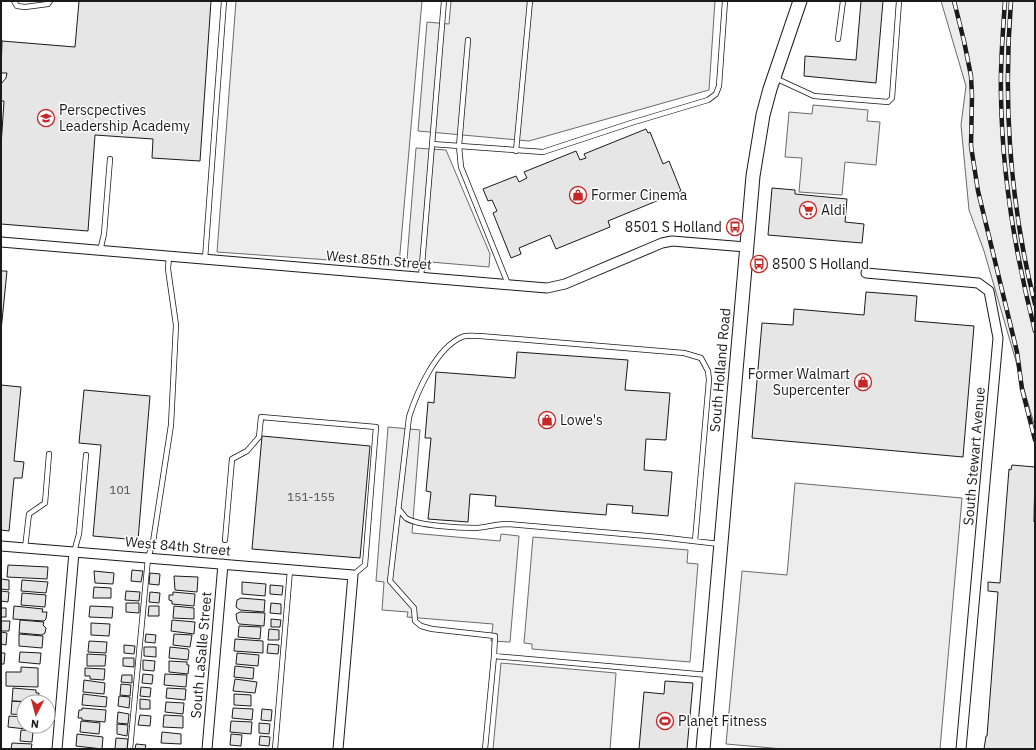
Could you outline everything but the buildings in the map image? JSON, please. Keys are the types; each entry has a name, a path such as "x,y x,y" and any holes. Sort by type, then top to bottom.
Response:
{"main road":[{"name":"South Holland Road","path":"703,749 746,247 757,143 774,77 800,1"}],"street":[{"name":"West 85th Street","path":"1,242 547,288 565,284 662,243 672,241 746,247"},
{"name":"South Stewart Avenue","path":"866,273 978,283 989,291 998,338 961,749"},
{"name":"West 84th Street","path":"1,546 353,575"},
{"path":"57,749 74,552"},
{"name":"South LaSalle Street","path":"207,749 223,564"},
{"path":"338,749 353,575"}],"lane":[{"path":"14,1 18,6 25,7 48,4 50,1"},
{"path":"204,259 224,1"},
{"path":"421,277 444,1"},
{"path":"516,151 530,1"},
{"path":"432,144 543,152 631,123 708,100 716,94 719,86 725,1"},
{"path":"838,39 843,1"},
{"path":"774,77 814,96 888,102 892,98 899,1"},
{"path":"468,40 459,146 461,167 508,285"},
{"path":"100,251 104,234 110,159"},
{"path":"130,749 148,558 153,542 171,426 176,325 168,269 169,256"},
{"path":"485,749 495,636 432,629 421,626 415,622 414,608 390,581 409,417 416,394 438,359 452,342 464,337 480,336 684,353 701,358 708,371 709,380 695,541"},
{"path":"225,540 232,459 247,451 259,437 261,417 376,427 365,565 353,575"},
{"path":"25,548 29,514 45,503 49,454"},
{"path":"74,552 79,534 86,455"},
{"path":"398,508 407,518 423,523 451,527 478,528 496,524 507,524 674,538 721,544"},
{"path":"275,749 290,570"},
{"path":"494,656 709,676"}],"shaded area":[{"path":"236,1 422,1 399,265 217,252"},
{"path":"451,1 715,1 709,90 529,141 418,131 427,22 449,24"},
{"path":"941,1 1035,1 1035,427 984,251 969,210 961,125 966,86"},
{"path":"813,105 868,110 867,121 880,122 876,165 845,162 842,195 799,192 802,158 785,157 789,112 812,114"},
{"path":"416,148 446,150 490,254 489,267 407,260"},
{"path":"388,427 420,430 412,533 500,541 501,534 519,536 510,642 491,641 493,624 407,617 408,612 382,610 384,582 376,581"},
{"path":"795,483 962,498 940,749 783,749 726,744 742,571 787,575"},
{"path":"533,537 688,550 687,563 698,564 690,662 532,649 532,644 524,643"},
{"path":"501,663 616,673 610,749 493,749"}],"railway":[{"path":"954,1 971,76 971,146 978,191 1017,352 1022,389 1035,440"},
{"path":"1005,1 1001,83 1004,155 1011,214 1021,272 1035,331"},
{"path":"1011,1 1008,116 1014,192 1026,267 1035,304"}],"place":[{"name":"Perscpectives Leadership Academy","path":"46,118"},
{"name":"Former Cinema","path":"578,195"},
{"name":"Aldi","path":"808,210"},
{"name":"8501 S Holland","path":"735,227"},
{"name":"8500 S Holland","path":"759,264"},
{"name":"Former Walmart Supercenter","path":"863,382"},
{"name":"Lowe's","path":"547,420"},
{"name":"Planet Fitness","path":"665,721"}]}
